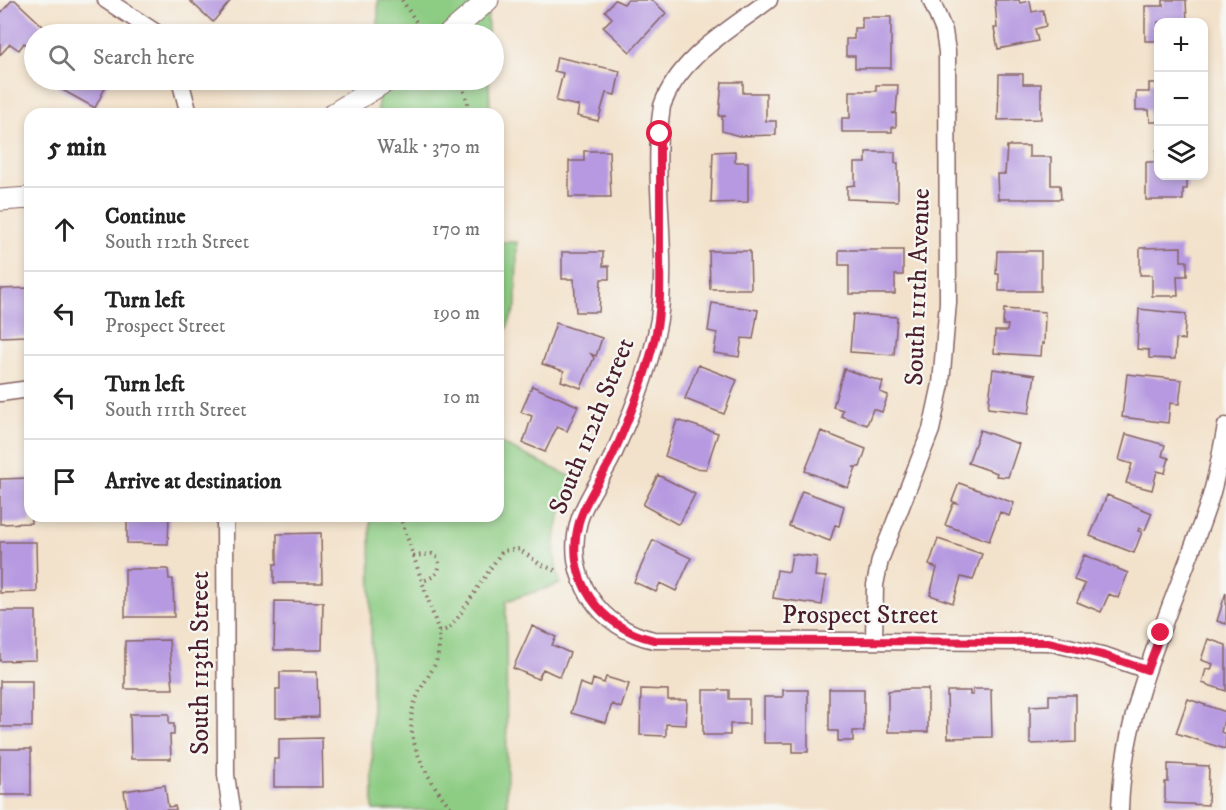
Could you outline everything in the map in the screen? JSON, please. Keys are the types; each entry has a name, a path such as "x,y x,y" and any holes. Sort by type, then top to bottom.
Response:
{"street":[{"path":"106,0 143,24"},
{"path":"460,24 488,0"},
{"name":"South 112th Street","path":"587,594 576,555 579,520 615,452 645,369 659,318 662,106 670,86 686,64 769,0"},
{"name":"South 111th Avenue","path":"874,640 877,572 936,413 947,326 947,51 944,31 931,0"},
{"path":"183,90 187,108"},
{"path":"343,108 372,90"},
{"path":"0,200 24,198"},
{"path":"0,393 24,390"},
{"path":"1120,810 1128,736 1147,670 1210,499 1226,426"},
{"name":"South 113th Street","path":"225,522 226,775 231,810"},
{"name":"Prospect Street","path":"587,594 600,611 616,625 635,635 654,640 1048,642 1097,653 1147,670"}],"path":[{"path":"402,0 418,24"},
{"path":"463,90 468,108"},
{"path":"402,522 439,632 439,658 413,706 412,732 432,781 453,810"},
{"path":"439,632 448,629 457,619 502,551 519,549 540,564 559,573"},
{"path":"413,556 432,554 438,558 440,566 437,573 422,581"}],"green space":[{"path":"378,0 487,0 488,24 378,24"},
{"path":"378,90 489,90 490,108 378,108"},
{"path":"504,242 517,242 516,306 504,335"},
{"path":"504,445 576,479 559,517 556,530 555,556 560,584 506,601 507,810 373,810 370,522 504,522"}],"building":[{"path":"12,0 15,0 41,24 24,24 24,43 19,50 10,44 0,55 0,14"},
{"path":"189,0 231,0 213,22"},
{"path":"615,0 624,4 627,0 652,0 666,13 630,52 603,27 612,18 605,11"},
{"path":"995,0 1019,0 1020,3 1030,1 1032,12 1043,10 1046,26 1035,29 1038,41 998,49 994,28 997,28"},
{"path":"1163,0 1186,0 1187,18 1154,18 1154,41 1145,41 1145,6 1163,6"},
{"path":"862,17 891,17 891,68 855,68 855,56 846,56 846,39 854,39 854,28 862,28"},
{"path":"557,57 620,71 615,95 606,93 598,121 577,116 579,106 556,101 563,73 554,71"},
{"path":"999,74 1023,74 1023,84 1041,84 1041,119 998,120"},
{"path":"722,82 743,82 743,93 766,93 766,121 776,121 776,135 739,136 722,131 722,117 726,116 719,116"},
{"path":"1149,83 1154,83 1154,122 1150,122 1149,110 1136,110 1136,92 1149,92"},
{"path":"876,85 898,85 896,113 892,113 896,114 896,127 892,127 892,132 842,132 842,118 850,118 850,91 876,91"},
{"path":"62,90 104,90 95,108"},
{"path":"1007,146 1029,146 1029,157 1051,157 1051,185 1060,185 1061,199 998,199 997,174 1005,174"},
{"path":"584,151 609,151 611,197 569,197 569,161 584,161"},
{"path":"735,151 735,162 748,162 748,202 711,203 713,152"},
{"path":"866,152 895,152 895,163 898,163 898,201 847,199 847,186 855,185 855,163 866,163"},
{"path":"1146,162 1154,162 1154,180 1187,180 1187,189 1183,189 1183,200 1146,200"},
{"path":"1181,247 1181,261 1187,261 1187,276 1177,276 1178,296 1152,296 1152,275 1140,275 1140,248"},
{"path":"839,250 903,250 903,275 895,275 895,294 849,294 849,265 839,265"},
{"path":"709,251 750,251 751,289 710,289"},
{"path":"997,251 1041,251 1041,291 999,291 999,274 996,274"},
{"path":"562,252 603,252 603,266 609,266 609,279 601,279 599,312 576,312 574,279 562,279"},
{"path":"24,288 24,336 0,337 0,289"},
{"path":"712,303 758,310 753,339 742,338 739,357 714,353 717,333 708,331"},
{"path":"1004,309 1045,312 1044,344 1042,343 1041,356 994,353 995,331 1007,331 1008,325 1003,325"},
{"path":"1139,309 1186,314 1184,340 1176,339 1175,359 1149,358 1149,350 1137,349"},
{"path":"853,314 897,317 894,355 850,352"},
{"path":"556,323 602,338 596,356 591,354 594,358 581,388 561,381 564,371 542,364"},
{"path":"698,365 737,380 724,414 685,399"},
{"path":"844,369 883,382 880,392 888,395 882,412 873,409 867,425 841,416 843,410 833,407"},
{"path":"993,369 1035,375 1029,413 988,408"},
{"path":"1127,374 1182,380 1179,404 1170,403 1168,423 1122,417"},
{"path":"532,386 578,406 567,431 557,427 545,452 523,443 532,416 521,412"},
{"path":"677,420 718,433 706,469 694,468 665,456"},
{"path":"980,430 1019,444 1008,477 996,476 997,473 968,463"},
{"path":"821,431 866,449 860,467 853,467 856,468 848,488 805,471"},
{"path":"1126,434 1165,445 1162,456 1169,458 1165,473 1157,471 1152,490 1126,483 1132,464 1119,460"},
{"path":"658,475 695,494 680,523 677,524 643,505"},
{"path":"24,478 24,522 31,523 0,524 0,479"},
{"path":"959,483 1014,503 1009,516 1000,512 989,541 945,525 953,504 957,503 952,501"},
{"path":"802,491 844,506 839,526 835,525 830,541 789,526"},
{"path":"1107,495 1152,513 1145,530 1139,528 1138,531 1142,532 1134,553 1090,536"},
{"path":"127,522 169,522 168,544 127,543"},
{"path":"321,533 322,583 274,583 274,564 277,564 277,534"},
{"path":"938,539 982,554 973,580 961,577 953,603 930,595 937,568 929,565"},
{"path":"653,540 691,558 676,591 660,583 656,592 634,582"},
{"path":"0,542 36,542 37,592 0,593"},
{"path":"792,554 817,557 815,576 826,577 822,605 773,598 777,570 789,572"},
{"path":"1084,555 1128,573 1118,598 1109,594 1101,612 1077,602 1085,584 1074,580"},
{"path":"125,569 168,569 169,579 173,579 174,617 125,617"},
{"path":"1226,592 1226,624 1217,621"},
{"path":"275,601 323,602 322,650 274,650"},
{"path":"0,611 36,611 36,660 0,661"},
{"path":"532,626 556,637 552,645 570,653 560,677 543,669 538,679 513,668"},
{"path":"1208,639 1226,645 1226,691 1202,683 1206,669 1211,670 1213,664 1201,660"},
{"path":"169,640 173,689 125,689 125,641"},
{"path":"280,672 317,672 318,717 276,718 276,689 280,689"},
{"path":"606,677 629,684 621,708 612,704 606,723 571,713 580,683 591,687 593,679 604,683"},
{"path":"0,681 32,681 32,727 0,727"},
{"path":"641,689 668,690 668,700 687,700 686,725 666,724 666,736 640,735"},
{"path":"829,689 864,689 864,731 853,731 853,741 838,741 838,731 829,731"},
{"path":"928,689 928,732 888,732 888,691"},
{"path":"973,689 991,689 992,737 948,738 947,691 970,691 970,695 973,695"},
{"path":"703,690 729,690 729,699 749,699 749,724 730,724 730,735 703,735"},
{"path":"783,690 808,690 808,752 793,752 793,743 764,743 764,697 783,697"},
{"path":"1049,695 1076,695 1076,742 1030,744 1030,706 1049,705"},
{"path":"1188,699 1226,712 1221,732 1226,734 1225,749 1176,733"},
{"path":"130,714 169,714 169,724 174,724 174,735 170,735 171,759 131,759"},
{"path":"322,738 323,787 274,787 274,759 279,759 279,739"},
{"path":"0,749 31,749 31,795 0,795"},
{"path":"1168,764 1209,766 1208,805 1165,803"},
{"path":"165,785 168,807 175,806 176,810 127,810 124,791"}],"route":[{"path":"660,134 660,304 655,339 615,452 579,520 577,531 576,555 580,575 592,602 608,619 625,631 645,638 677,642 874,640 1048,642 1106,656 1147,670 1161,633"}]}
